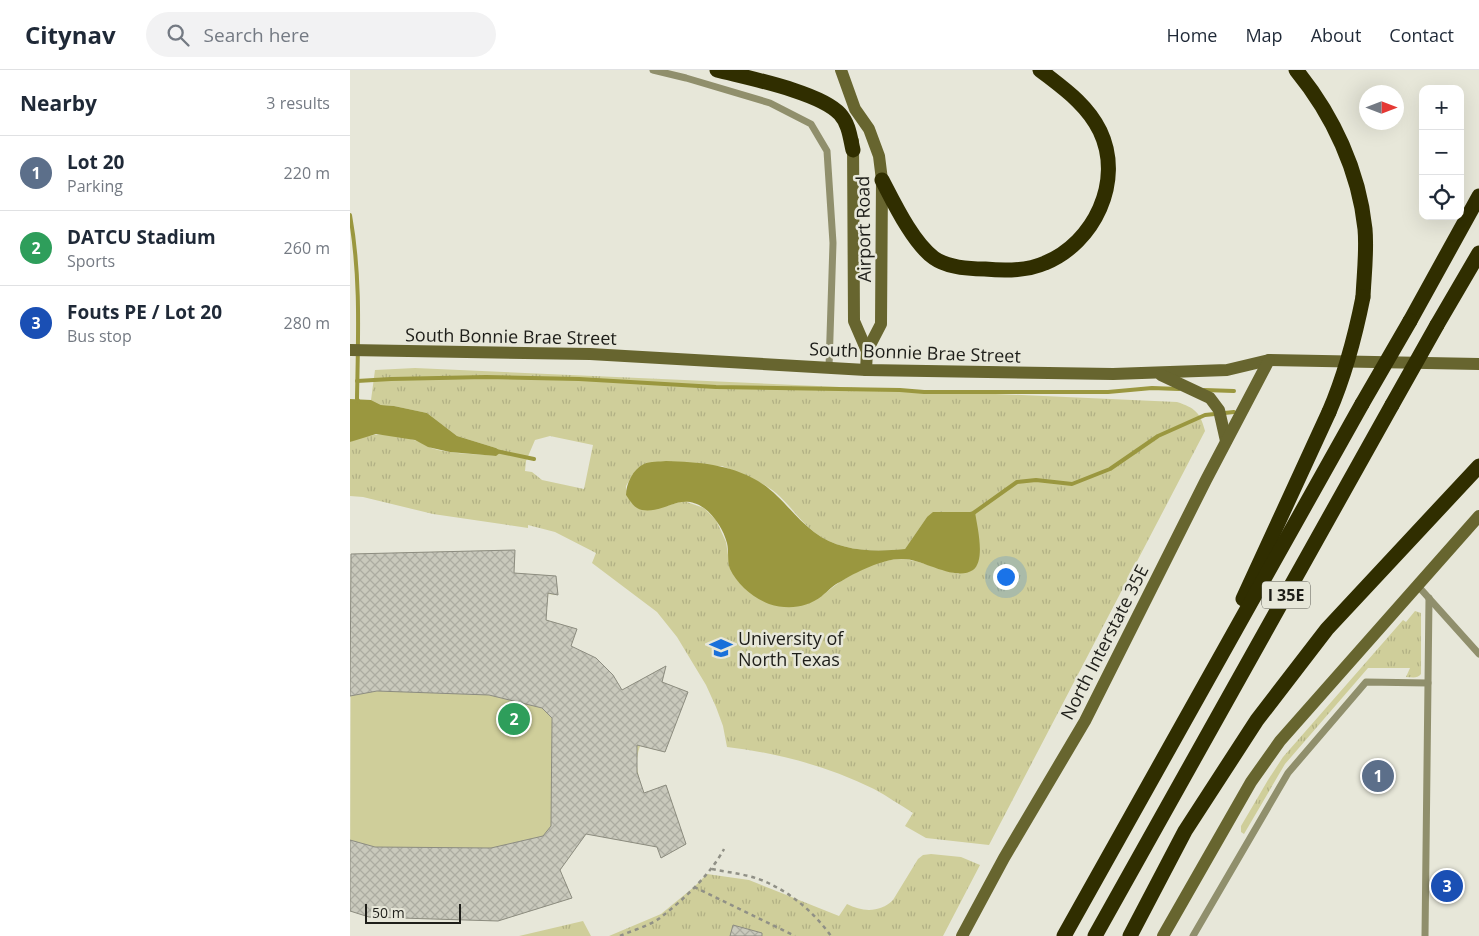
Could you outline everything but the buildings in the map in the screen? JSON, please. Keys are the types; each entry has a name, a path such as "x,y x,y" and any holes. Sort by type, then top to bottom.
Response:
{"highway":[{"path":"717,70 782,87 826,102 840,114 849,129 853,150"},
{"path":"882,180 908,227 934,258 947,264 987,270 1025,269 1043,264 1061,255 1076,243 1087,229 1097,215 1105,198 1108,182 1107,157 1101,132 1088,111 1072,95 1040,70"},
{"path":"1183,724 1273,536 1329,412 1346,369 1363,298 1365,229 1354,178 1344,148 1332,124 1318,99 1296,70"},
{"name":"I 35E","path":"1064,936 1479,196"},
{"name":"I 35E","path":"1095,936 1479,253"},
{"path":"1130,936 1185,831 1257,720 1327,630 1479,466"},
{"path":"1206,739 1235,698"}],"main road":[{"name":"Airport Road","path":"841,70 855,109 869,129 879,156 882,180 881,324 867,351 866,370"},
{"name":"Airport Road","path":"855,109 853,150 854,321 867,351"},
{"name":"South Bonnie Brae Street","path":"350,350 590,354 866,370 1158,374 1227,370 1269,360 1479,364"},
{"name":"North Interstate 35E","path":"962,936 1004,858 1085,721 1226,441 1269,360"},
{"path":"1158,374 1210,398 1219,410 1226,441"},
{"path":"1163,936 1264,762 1296,722 1479,516"}],"lane":[{"path":"653,70 770,103 811,124 827,151 833,243 829,367"},
{"path":"1418,586 1479,654"},
{"path":"1425,936 1429,598"},
{"path":"1193,936 1288,773 1366,682 1428,683"}],"path":[{"path":"620,936 658,919 712,869 724,849"},
{"path":"712,869 743,875 772,884 797,901 822,924 831,936"},
{"path":"694,887 795,936"}],"green space":[{"path":"415,368 1177,402 1188,406 1199,415 1205,431 989,845 926,838 905,826 913,813 879,792 856,781 820,767 784,757 727,747 723,726 706,685 677,637 657,612 592,563 596,553 555,532 528,525 528,528 433,514 363,497 350,496 350,442 366,436 398,436 417,441 438,450 496,456 496,448 457,436 427,413 381,405 371,400 375,370","holes":["550,436 593,445 584,489 542,480 532,472 525,471 526,461 535,440","722,466 770,488 814,532 824,539 846,547 869,550 905,549 927,517 959,574 908,560 892,560 859,570 822,596 730,568 726,542 716,520 704,508 684,501 659,508 626,495 626,486 633,474"]},
{"path":"515,550 514,573 556,576 558,595 548,594 546,620 577,629 571,646 613,675 622,690 666,666 662,682 688,692 665,752 640,746 637,764 644,793 666,785 686,844 661,858 657,847 586,834 560,870 572,898 498,921 369,917 350,911 351,554"},
{"path":"1415,611 1421,613 1421,674 1416,677 1406,677 1410,668 1368,668 1285,764 1244,834 1241,832 1241,826 1283,757 1403,620 1406,622"},
{"path":"923,855 961,857 980,865 943,936 609,936 661,914 707,874 749,880 839,916 847,904 865,910 877,909 893,900 918,859"},
{"path":"583,921 591,936 519,936"}],"shaded area":[{"path":"350,399 371,400 381,405 427,413 457,436 496,448 501,452 496,456 450,452 428,447 415,440 376,434 350,442"},
{"path":"666,461 725,467 747,475 766,486 799,519 824,539 835,544 858,549 905,549 927,517 933,512 975,512 980,542 979,559 973,570 966,573 957,573 911,560 895,559 870,566 854,574 810,603 797,607 769,604 746,590 733,575 729,566 726,538 715,519 704,508 695,503 680,502 658,509 642,510 629,500 626,495 627,486 637,469 646,463"}],"waterway":[{"path":"350,215 356,261 357,399 359,402"},
{"path":"357,381 486,377 579,379 716,387 924,392 1108,392 1152,388 1179,389"},
{"path":"1204,390 1234,391"},
{"path":"972,514 1017,482 1036,480 1072,484 1110,469 1158,436 1205,415 1234,412"},
{"path":"496,451 534,459"}],"place":[{"name":"University of North Texas","path":"721,648"},
{"name":"DATCU Stadium","path":"514,719"},
{"name":"Lot 20","path":"1378,776"},
{"name":"Fouts PE / Lot 20","path":"1447,886"}]}
